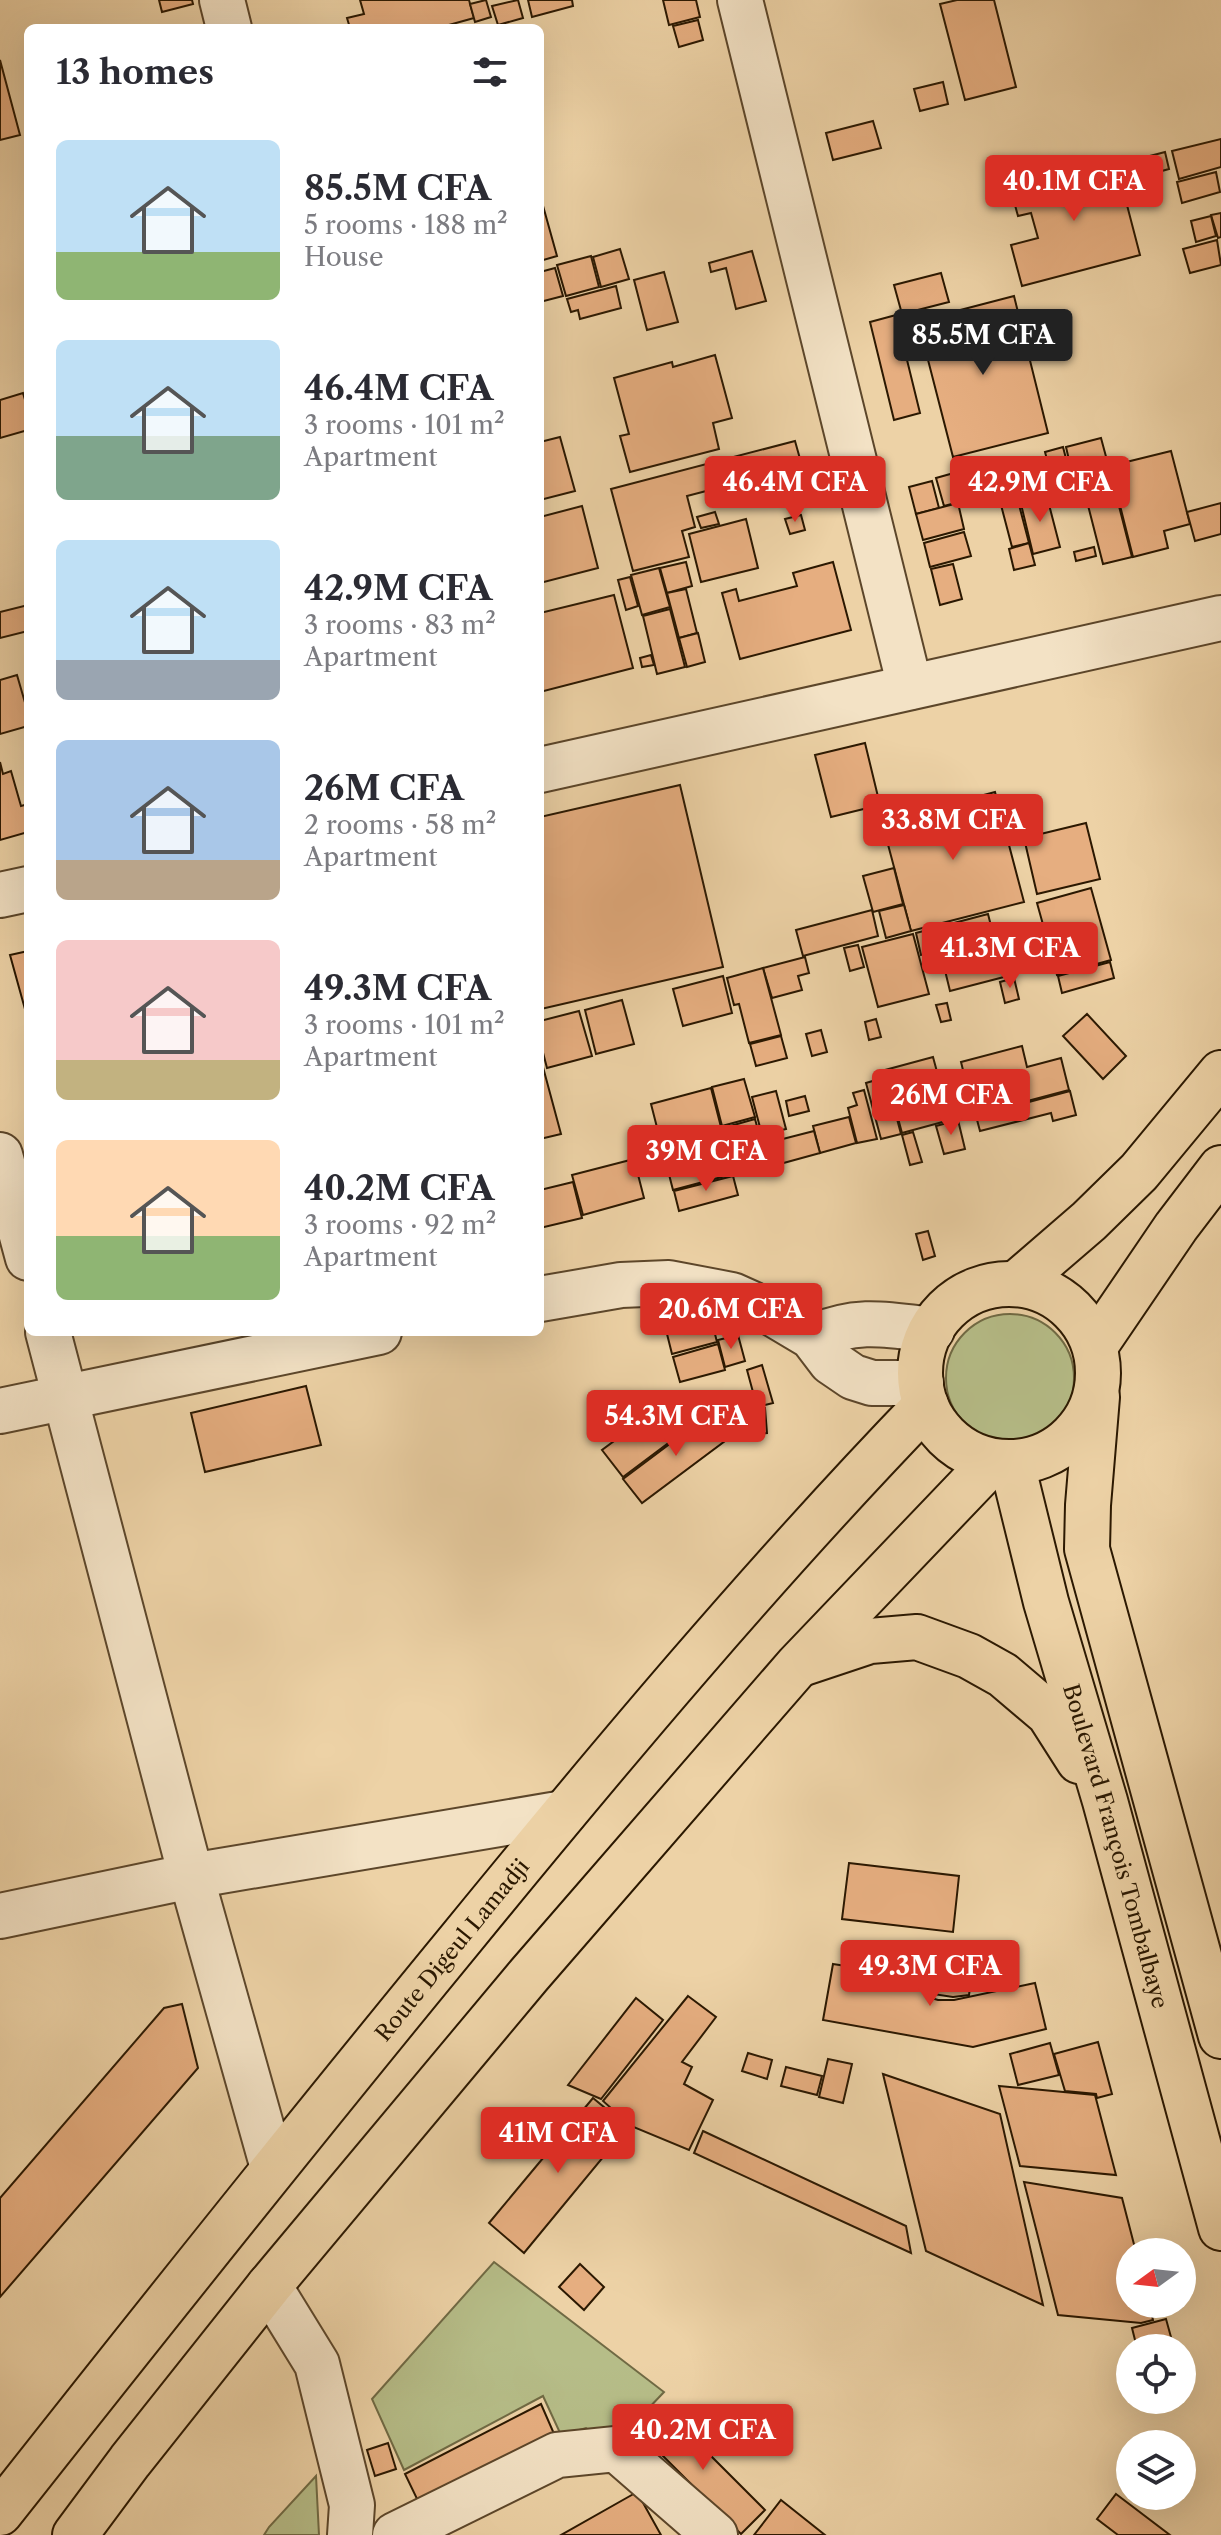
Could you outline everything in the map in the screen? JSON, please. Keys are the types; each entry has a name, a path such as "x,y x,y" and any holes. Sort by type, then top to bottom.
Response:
{"main road":[{"path":"1016,1284 1089,1221 1139,1172 1221,1073"},
{"path":"1095,1346 1176,1227 1221,1168"},
{"path":"1097,1397 1059,1449 1036,1460 1002,1463 971,1455 951,1442 936,1425 923,1394 920,1365 924,1346 946,1310 967,1295 990,1285 1016,1284 1041,1289 1065,1303 1083,1322 1095,1346 1100,1376 1087,1549 1221,2036"},
{"name":"Route Digeul Lamadji","path":"0,2513 273,2168 564,1813 923,1394"},
{"path":"75,2535 269,2286 529,1975 798,1665 1002,1463"},
{"name":"Boulevard François Tombalbaye","path":"1002,1463 1105,1801 1221,2228"},
{"path":"798,1665 870,1641 917,1637 969,1656 1003,1675 1049,1714 1105,1801"}],"street":[{"path":"222,0 228,24"},
{"path":"740,0 910,687"},
{"path":"544,769 1221,618"},
{"path":"0,895 24,890"},
{"path":"0,1155 24,1243"},
{"path":"1176,1227 1221,1207"},
{"path":"544,1298 621,1285 669,1283 732,1295 772,1313 812,1337 831,1362 853,1377 923,1394"},
{"path":"812,1337 839,1326 868,1323 932,1330"},
{"path":"49,1336 191,1876 273,2168"},
{"path":"0,1411 359,1336"},
{"path":"0,1916 191,1876 564,1813"},
{"path":"269,2286 317,2364 352,2505 350,2535"},
{"path":"395,2535 557,2455 616,2449 715,2535"}],"green space":[{"path":"1010,1314 1034,1319 1055,1333 1069,1354 1074,1378 1069,1402 1055,1423 1034,1437 1010,1442 986,1437 965,1423 951,1402 946,1378 951,1354 965,1333 986,1319"},
{"path":"494,2262 664,2392 624,2434 601,2439 586,2428 561,2435 543,2396 404,2470 372,2399"},
{"path":"316,2476 319,2535 264,2535 269,2527"}],"building":[{"path":"159,0 192,0 193,4 162,12"},
{"path":"360,0 469,0 474,18 452,24 349,24 347,18 364,14"},
{"path":"486,0 491,17 475,22 470,4"},
{"path":"518,0 523,18 498,24 492,6"},
{"path":"528,0 572,0 573,6 532,17"},
{"path":"663,0 696,0 700,17 669,25"},
{"path":"957,0 994,0 1016,87 965,100 940,4"},
{"path":"698,20 703,40 679,47 673,26"},
{"path":"0,60 20,135 0,140"},
{"path":"943,82 948,104 920,111 914,89"},
{"path":"873,121 881,148 833,160 826,133"},
{"path":"1221,139 1221,167 1179,179 1172,151"},
{"path":"1165,152 1169,169 1151,174 1146,157"},
{"path":"1115,159 1140,255 1022,286 1011,245 1038,238 1031,213 1018,216 1010,187"},
{"path":"1216,172 1220,192 1182,203 1177,182"},
{"path":"544,209 557,256 544,260"},
{"path":"1221,213 1221,237 1218,238 1211,215"},
{"path":"1211,216 1216,236 1196,242 1191,221"},
{"path":"1217,240 1221,265 1190,273 1183,249"},
{"path":"620,249 629,279 601,287 593,257"},
{"path":"752,251 766,301 736,309 726,268 711,272 709,263"},
{"path":"591,256 599,287 566,296 557,265"},
{"path":"555,268 563,296 544,301 544,271"},
{"path":"664,272 678,322 647,330 634,280"},
{"path":"941,273 949,302 902,314 894,285"},
{"path":"616,286 621,308 580,319 578,310 571,312 567,299"},
{"path":"1014,296 1048,433 953,457 918,321"},
{"path":"896,315 920,413 894,420 870,322"},
{"path":"715,355 732,418 713,423 719,449 630,472 620,436 629,434 614,378 672,362 673,367"},
{"path":"23,393 24,431 0,438 0,400"},
{"path":"560,437 575,491 544,499 544,441"},
{"path":"1101,438 1108,464 1072,473 1066,447"},
{"path":"795,441 802,466 687,496 695,527 682,531 689,557 633,571 611,489"},
{"path":"1063,447 1070,474 1052,479 1045,452"},
{"path":"1171,451 1190,524 1164,531 1168,548 1133,557 1110,466"},
{"path":"1032,462 1038,482 1011,489 1007,469"},
{"path":"986,464 994,493 944,506 936,478"},
{"path":"1109,467 1132,557 1103,564 1080,474"},
{"path":"1056,478 1059,489 1037,494 1034,484"},
{"path":"932,481 939,508 916,514 909,487"},
{"path":"1033,485 1035,494 1012,500 1009,491"},
{"path":"1046,493 1060,547 1033,554 1020,500"},
{"path":"1018,501 1029,543 1012,547 1001,505"},
{"path":"958,503 964,529 923,540 916,514"},
{"path":"1221,503 1221,534 1195,541 1187,512"},
{"path":"582,506 598,568 544,582 544,516"},
{"path":"715,512 719,524 701,528 697,517"},
{"path":"801,515 805,530 790,534 785,519"},
{"path":"746,519 758,568 701,582 689,534"},
{"path":"964,532 971,556 930,567 924,543"},
{"path":"1029,543 1035,565 1014,570 1009,549"},
{"path":"1094,547 1096,556 1076,561 1074,552"},
{"path":"686,562 692,586 667,593 660,568"},
{"path":"833,562 851,630 740,659 722,593 736,589 739,601 797,586 793,573"},
{"path":"953,564 962,599 940,605 931,569"},
{"path":"659,568 670,607 642,615 631,575"},
{"path":"630,577 638,606 626,610 618,580"},
{"path":"686,589 697,633 679,638 667,593"},
{"path":"614,595 633,668 544,691 544,612"},
{"path":"24,606 24,632 0,638 0,612"},
{"path":"670,609 685,667 657,674 643,616"},
{"path":"698,633 705,662 687,667 679,638"},
{"path":"651,655 654,665 642,667 640,658"},
{"path":"17,675 24,699 24,727 0,734 0,680"},
{"path":"865,743 880,805 831,817 815,755"},
{"path":"0,762 3,774 11,771 21,806 24,805 24,833 0,840"},
{"path":"680,785 723,967 544,1008 544,816"},
{"path":"995,792 1024,902 911,931 882,822"},
{"path":"1086,823 1100,879 1037,894 1024,838"},
{"path":"894,868 903,904 873,912 863,876"},
{"path":"1091,888 1111,960 1057,975 1037,903"},
{"path":"904,905 911,931 886,938 879,911"},
{"path":"872,910 878,936 803,956 796,930"},
{"path":"988,914 1004,977 950,991 940,950 921,955 916,933"},
{"path":"913,934 929,994 878,1007 862,947"},
{"path":"858,945 864,967 850,971 844,948"},
{"path":"24,952 24,1006 10,955"},
{"path":"805,957 809,973 798,976 802,990 772,998 763,968"},
{"path":"1110,962 1114,978 1062,993 1058,976"},
{"path":"763,968 781,1035 749,1043 739,1004 734,1005 727,978"},
{"path":"723,976 732,1013 683,1026 673,989"},
{"path":"1014,978 1019,999 1005,1003 1000,982"},
{"path":"622,1000 634,1044 596,1054 585,1010"},
{"path":"947,1003 951,1020 941,1022 936,1005"},
{"path":"579,1011 592,1056 547,1068 544,1020"},
{"path":"1087,1014 1126,1056 1103,1079 1063,1036"},
{"path":"876,1019 881,1037 869,1040 865,1022"},
{"path":"821,1030 827,1052 812,1056 806,1034"},
{"path":"781,1036 787,1058 756,1066 750,1044"},
{"path":"1022,1046 1027,1067 1061,1058 1069,1090 974,1115 961,1062"},
{"path":"933,1057 950,1120 902,1133 885,1070"},
{"path":"544,1071 561,1134 544,1138"},
{"path":"886,1077 901,1134 881,1139 866,1083"},
{"path":"744,1079 755,1117 722,1126 712,1087"},
{"path":"711,1088 733,1174 673,1190 651,1104"},
{"path":"864,1090 877,1139 857,1143 848,1108 857,1105 853,1093"},
{"path":"776,1091 786,1129 762,1135 752,1097"},
{"path":"1070,1091 1076,1115 1053,1121 1051,1113 980,1131 976,1116"},
{"path":"805,1096 809,1111 789,1116 786,1101"},
{"path":"849,1117 856,1143 820,1153 813,1126"},
{"path":"755,1119 768,1167 735,1176 723,1128"},
{"path":"958,1120 965,1149 944,1154 936,1126"},
{"path":"814,1131 820,1153 769,1167 763,1144"},
{"path":"913,1132 922,1162 910,1165 902,1135"},
{"path":"634,1159 644,1198 583,1215 572,1175"},
{"path":"733,1176 738,1195 679,1211 674,1191"},
{"path":"573,1182 582,1218 544,1227 544,1189"},
{"path":"928,1231 935,1256 923,1260 916,1234"},
{"path":"712,1322 717,1342 672,1354 667,1334"},
{"path":"738,1335 745,1361 725,1367 718,1340"},
{"path":"718,1344 725,1370 680,1382 673,1357"},
{"path":"762,1365 773,1403 757,1407 747,1370"},
{"path":"306,1386 321,1445 205,1472 191,1413"},
{"path":"679,1393 699,1420 623,1477 602,1450"},
{"path":"765,1408 767,1433 741,1436 738,1410"},
{"path":"711,1413 729,1438 642,1503 623,1479"},
{"path":"849,1863 959,1876 953,1932 842,1919"},
{"path":"833,1964 931,1979 928,1997 938,2000 954,2000 1035,1983 1046,2029 973,2047 823,2020"},
{"path":"936,1974 971,1981 969,1995 953,1997 933,1994"},
{"path":"688,1996 716,2017 682,2062 692,2067 684,2084 713,2100 689,2150 631,2126 603,2101"},
{"path":"636,1998 663,2020 601,2099 568,2085"},
{"path":"182,2004 198,2068 0,2297 0,2198 164,2008"},
{"path":"1098,2042 1112,2094 1097,2098 1096,2094 1065,2091 1054,2054"},
{"path":"1050,2043 1059,2075 1018,2085 1010,2054"},
{"path":"748,2053 772,2060 767,2079 742,2071"},
{"path":"828,2059 852,2064 843,2103 819,2097"},
{"path":"786,2067 822,2076 817,2095 781,2086"},
{"path":"883,2074 1000,2114 1043,2305 926,2251"},
{"path":"999,2086 1095,2095 1116,2175 1020,2166"},
{"path":"593,2098 628,2127 524,2253 489,2223"},
{"path":"703,2131 906,2226 911,2253 694,2153"},
{"path":"1024,2182 1122,2198 1132,2238 1116,2238 1116,2318 1153,2320 1141,2323 1058,2315"},
{"path":"580,2264 604,2287 584,2310 559,2287"},
{"path":"1166,2319 1170,2334 1134,2334 1132,2328"},
{"path":"541,2404 555,2436 419,2503 405,2474"},
{"path":"664,2409 765,2510 741,2534 641,2434"},
{"path":"388,2443 396,2469 375,2476 367,2450"},
{"path":"637,2492 661,2535 561,2535"},
{"path":"1116,2494 1116,2510 1137,2510 1170,2535 1118,2535 1097,2519"},
{"path":"781,2500 825,2535 754,2535"}]}
